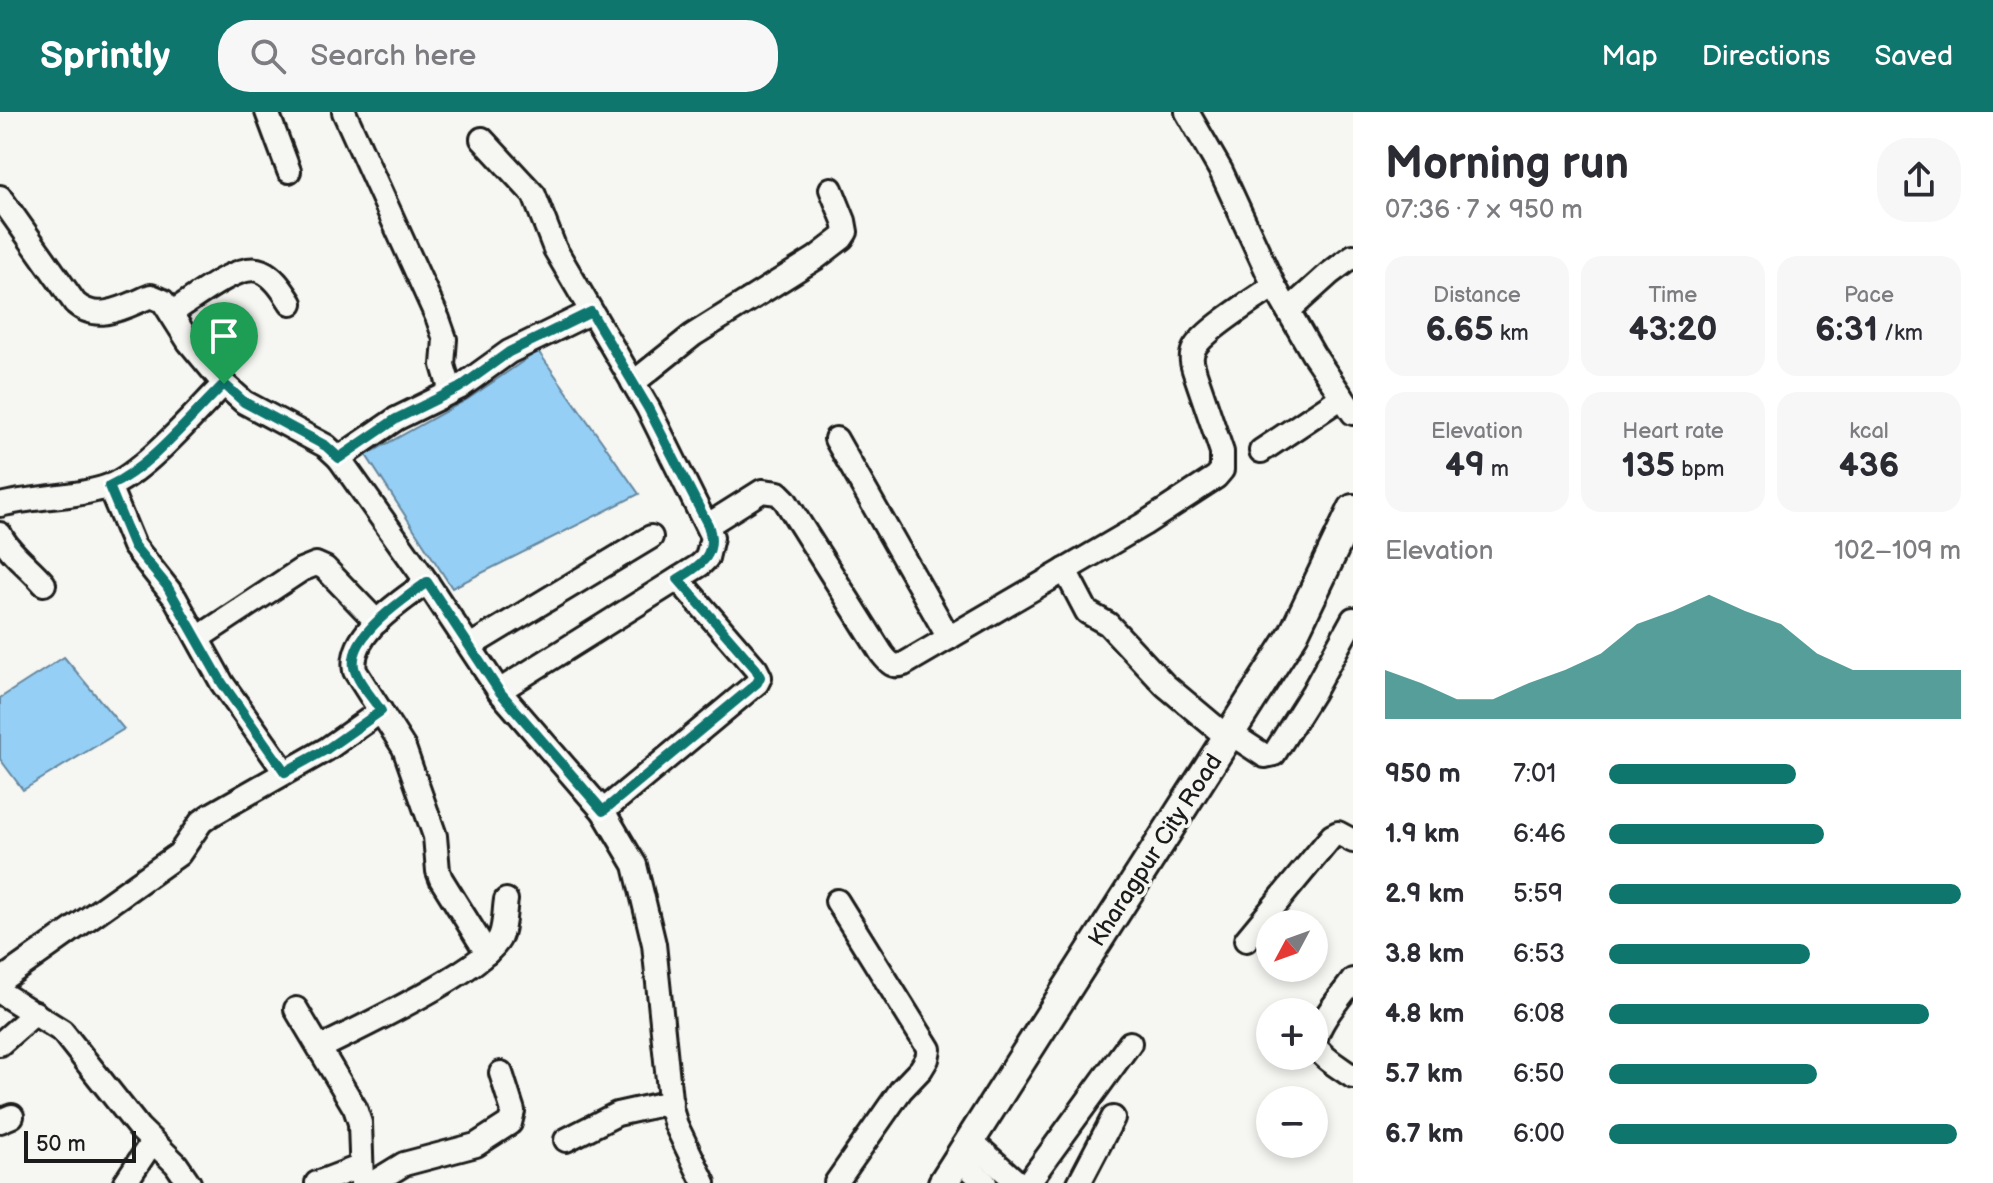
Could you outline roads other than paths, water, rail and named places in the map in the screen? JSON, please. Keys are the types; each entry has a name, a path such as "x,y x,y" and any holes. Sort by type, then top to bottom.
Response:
{"main road":[{"name":"Kharagpur City Road","path":"943,1183 1294,633 1351,526"}],"street":[{"path":"267,112 289,171"},
{"path":"344,112 438,319 445,339 443,365 451,392"},
{"path":"1187,112 1221,171 1274,286 1348,405 1261,451"},
{"path":"482,139 534,195 549,237 633,383 712,537 707,558 678,579 499,691"},
{"path":"633,383 693,335 816,258 842,238 846,232 844,221 831,189"},
{"path":"0,197 83,311 90,314 109,312 151,296 163,301 189,342 224,384 244,402 326,446 339,458 499,691 603,811 635,865 643,893 654,944 671,1102 676,1125 704,1183"},
{"path":"1288,311 1353,256"},
{"path":"171,313 232,275 250,268 275,281 291,303"},
{"path":"708,525 762,491 778,493 889,663 897,666 904,664 1144,524 1216,477 1222,470 1222,452 1191,360 1193,351 1209,333 1274,286"},
{"path":"339,458 396,419 451,392 509,352 591,312"},
{"path":"0,505 71,495 122,480 143,464 224,384"},
{"path":"836,439 949,638"},
{"path":"109,486 134,546 167,586 222,683 285,772"},
{"path":"0,534 6,547 25,561 44,584"},
{"path":"470,646 651,537"},
{"path":"198,638 301,570 316,564 325,568 377,622"},
{"path":"1065,570 1087,612 1108,624 1165,685 1228,735 1265,756 1274,754 1353,619"},
{"path":"603,811 757,683 760,677 678,579"},
{"path":"427,582 377,622 361,642 354,663 355,671 404,748 435,836 438,871 487,953"},
{"path":"0,981 179,854 201,822 209,816 327,749 381,711"},
{"path":"1246,940 1332,836 1338,833 1353,841"},
{"path":"320,1048 405,1005 487,953 501,936 506,900"},
{"path":"836,1183 901,1090 921,1069 929,1049 837,901"},
{"path":"1353,980 1328,1012 1315,1041 1324,1055 1353,1077"},
{"path":"0,992 62,1031 130,1117 176,1164 189,1183"},
{"path":"296,1009 355,1108 360,1123 365,1178"},
{"path":"0,1044 35,1013"},
{"path":"1028,1183 1130,1043"},
{"path":"317,1183 365,1178 476,1145 510,1123 513,1111 501,1073"},
{"path":"566,1140 617,1114 671,1102"},
{"path":"1079,1183 1113,1118"},
{"path":"125,1183 152,1142"},
{"path":"964,1149 985,1183"},
{"path":"964,1149 1018,1183"}],"water":[{"path":"538,351 639,494 452,588 366,455 468,399"},
{"path":"64,657 124,729 23,790 0,759 0,698"}]}
